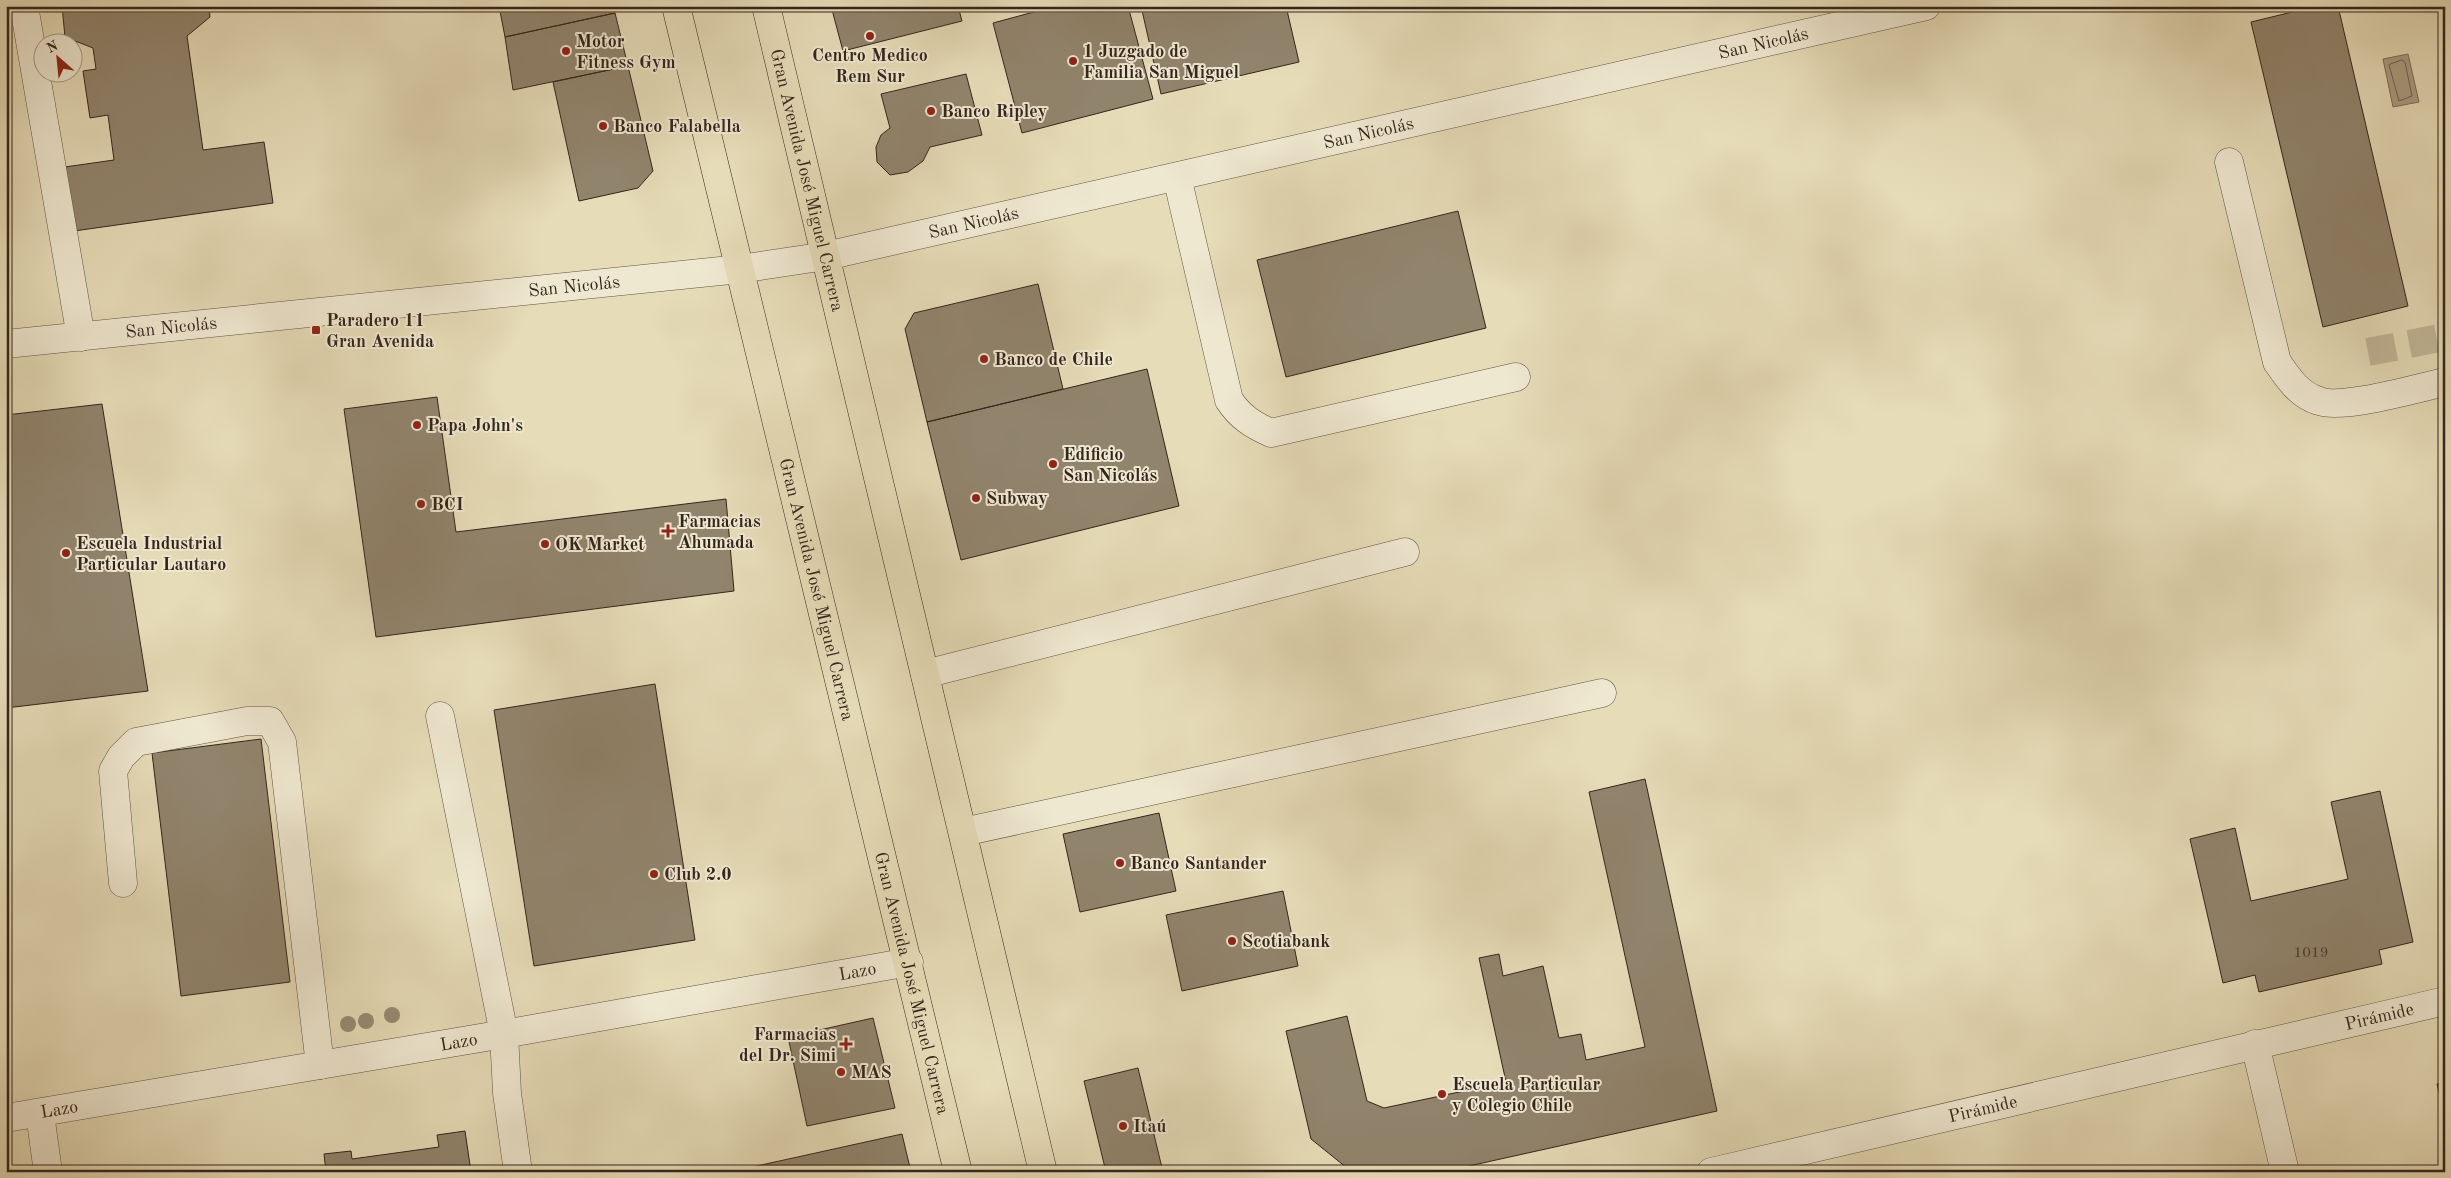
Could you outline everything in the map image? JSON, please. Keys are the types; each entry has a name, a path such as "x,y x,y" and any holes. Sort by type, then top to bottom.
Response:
{"main road":[{"name":"Gran Avenida José Miguel Carrera","path":"676,6 909,962 958,1172"},
{"name":"Gran Avenida José Miguel Carrera","path":"766,6 1043,1172"}],"street":[{"path":"24,6 81,337"},
{"name":"San Nicolás","path":"6,344 740,269 826,256 1926,6"},
{"path":"2229,162 2277,362 2294,387 2319,402 2354,402 2445,382"},
{"path":"1176,177 1229,400 1239,415 1254,425 1271,433 1516,377"},
{"path":"925,674 1405,552"},
{"path":"963,832 1602,693"},
{"path":"440,716 504,1034 508,1093 518,1172"},
{"path":"124,883 113,771 121,757 136,742 247,721 270,721 282,742 320,1065"},
{"name":"Lazo","path":"6,1118 40,1114 504,1034 909,962"},
{"name":"Pirámide","path":"1711,1172 2445,1001"},
{"path":"2255,1044 2285,1172"},
{"path":"40,1114 48,1172"}],"water":[{"path":"2408,54 2419,102 2393,107 2383,59"}],"building":[{"path":"62,6 209,6 210,17 187,36 203,150 264,142 273,203 74,231 65,167 114,160 108,115 90,118 83,71 96,69 93,48 82,44 82,32 65,32"},
{"path":"499,6 613,6 615,13 505,37"},
{"name":"Centro Medico Rem Sur","path":"831,6 958,6 962,21 843,51"},
{"name":"1 Juzgado de Familia San Miguel","path":"1056,6 1128,6 1153,99 1022,133 993,23"},
{"path":"1141,6 1286,6 1299,62 1161,94"},
{"path":"2317,6 2338,6 2408,306 2323,327 2251,22"},
{"name":"Motor Fitness Gym","path":"615,13 628,66 513,90 505,37"},
{"name":"Banco Falabella","path":"628,66 653,171 638,188 579,201 553,82"},
{"name":"Banco Ripley","path":"966,74 982,135 930,147 923,161 908,172 890,175 877,162 876,147 881,135 890,128 881,94"},
{"path":"1458,211 1486,328 1286,377 1257,260"},
{"name":"Banco de Chile","path":"1038,284 1063,389 927,422 905,329 914,313"},
{"name":"Edificio San Nicolás","path":"1147,369 1179,506 961,560 927,422"},
{"path":"437,397 456,532 726,499 734,591 376,637 344,409"},
{"name":"Escuela Industrial Particular Lautaro","path":"102,404 148,691 6,708 6,415"},
{"path":"655,684 695,940 534,966 494,710"},
{"path":"261,739 290,982 181,996 152,753"},
{"path":"1645,779 1717,1111 1442,1172 1352,1172 1311,1139 1286,1031 1347,1016 1367,1101 1384,1108 1506,1082 1479,958 1499,954 1503,976 1543,966 1559,1038 1581,1034 1586,1060 1645,1047 1589,792"},
{"path":"2380,791 2413,942 2379,950 2382,964 2259,992 2255,975 2223,983 2190,839 2235,828 2251,901 2348,879 2331,802"},
{"name":"Banco Santander","path":"1159,813 1176,891 1080,912 1063,834"},
{"name":"Scotiabank","path":"1283,891 1298,966 1182,991 1166,915"},
{"name":"MAS","path":"873,1018 895,1108 807,1126 788,1037"},
{"name":"Itaú","path":"1138,1068 1163,1172 1106,1172 1084,1081"},
{"path":"2445,1082 2445,1118 2437,1084"},
{"path":"465,1131 471,1172 326,1172 324,1154 351,1151 352,1159 439,1147 437,1135"},
{"path":"902,1134 911,1172 744,1172 743,1169"}],"tunnel":[{"path":"2368,352 2445,337"}],"place":[{"name":"Centro Medico Rem Sur","path":"870,36"},
{"name":"Motor Fitness Gym","path":"566,51"},
{"name":"1 Juzgado de Familia San Miguel","path":"1073,61"},
{"name":"Banco Ripley","path":"931,111"},
{"name":"Banco Falabella","path":"603,126"},
{"name":"Paradero 11 Gran Avenida","path":"316,330"},
{"name":"Banco de Chile","path":"984,359"},
{"name":"Papa John's","path":"417,425"},
{"name":"Edificio San Nicolás","path":"1053,464"},
{"name":"Subway","path":"976,498"},
{"name":"BCI","path":"421,504"},
{"name":"Farmacias Ahumada","path":"668,531"},
{"name":"OK Market","path":"545,544"},
{"name":"Escuela Industrial Particular Lautaro","path":"66,553"},
{"name":"Banco Santander","path":"1120,863"},
{"name":"Club 2.0","path":"654,874"},
{"name":"Scotiabank","path":"1232,941"},
{"name":"Farmacias del Dr. Simi","path":"846,1044"},
{"name":"MAS","path":"841,1072"},
{"name":"Escuela Particular y Colegio Chile","path":"1442,1094"},
{"name":"Itaú","path":"1123,1126"}]}
